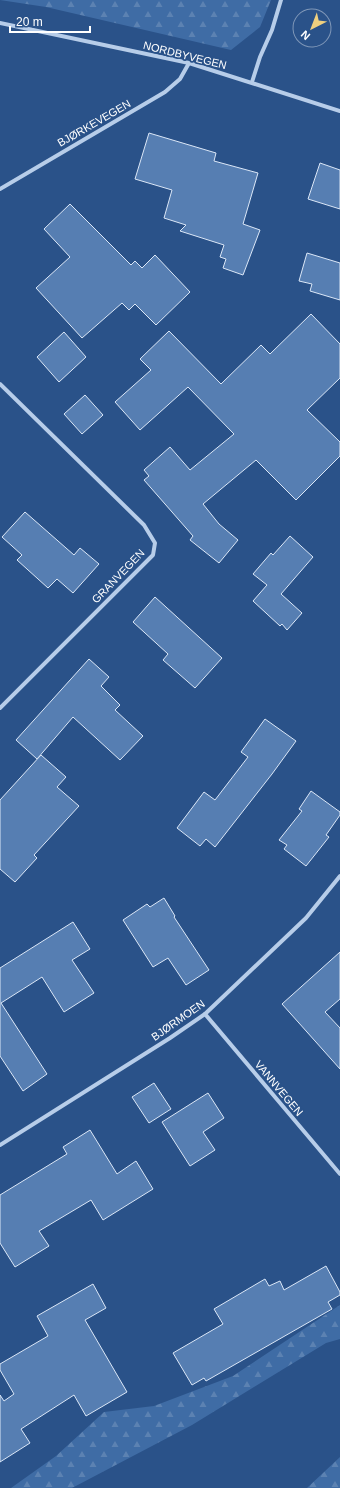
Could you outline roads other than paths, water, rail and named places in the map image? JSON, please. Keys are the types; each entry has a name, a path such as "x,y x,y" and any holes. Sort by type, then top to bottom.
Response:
{"street":[{"path":"252,82 260,57 272,30 281,0"},
{"name":"NORDBYVEGEN","path":"0,23 189,63 340,111"},
{"name":"BJØRKEVEGEN","path":"0,189 165,92 180,78 189,63"},
{"name":"GRANVEGEN","path":"0,384 144,525 155,543 153,555 0,708"},
{"name":"BJØRMOEN","path":"0,1145 170,1038 205,1014 306,918 340,876"},
{"name":"VANNVEGEN","path":"205,1014 340,1174"}]}
